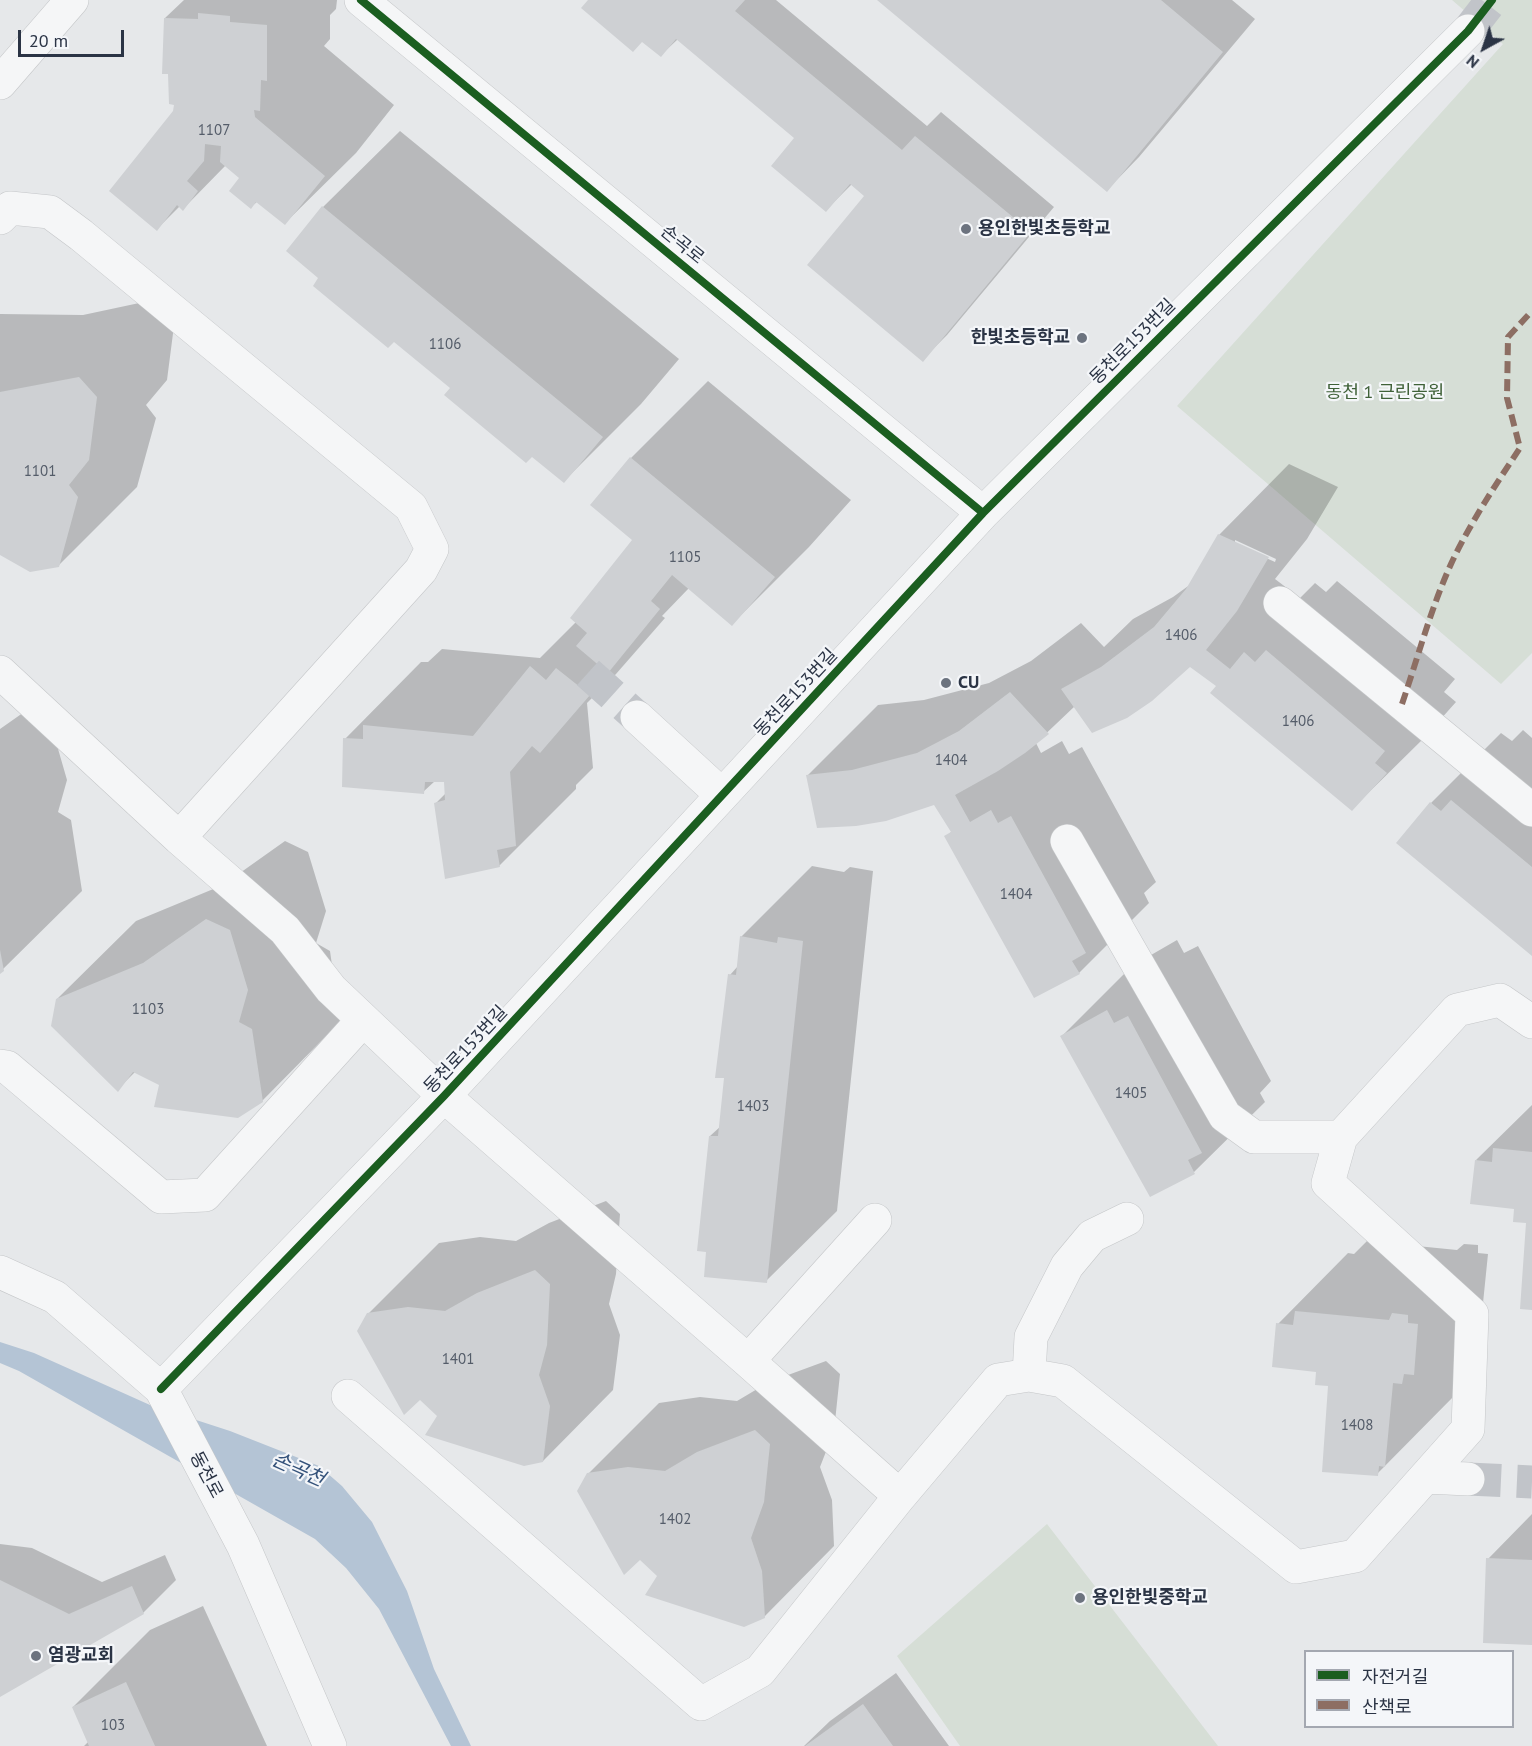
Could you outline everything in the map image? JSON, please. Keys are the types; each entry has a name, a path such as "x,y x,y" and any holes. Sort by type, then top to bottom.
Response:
{"street":[{"path":"0,83 72,0"},
{"name":"손곡로","path":"361,0 984,513"},
{"name":"동천로153번길","path":"160,1389 444,1096 984,513 1467,30"},
{"path":"0,218 10,208 50,212 81,235 411,507 432,549 422,570 179,838"},
{"path":"1280,603 1532,810"},
{"path":"0,672 179,838 285,930 332,989 444,1096 900,1496"},
{"path":"637,717 722,795"},
{"path":"1067,841 1225,1116 1254,1137 1341,1137"},
{"path":"348,1396 701,1704 760,1671 900,1496 998,1380 1029,1375 1063,1381 1296,1567 1355,1556 1468,1430 1472,1314 1328,1184 1341,1137 1457,1010 1500,1000 1532,1022"},
{"path":"0,1066 6,1067 161,1197 205,1195 363,1020"},
{"path":"1029,1375 1031,1337 1067,1266 1092,1236 1127,1219"},
{"path":"747,1361 875,1220"},
{"name":"동천로","path":"0,1272 55,1297 160,1389 243,1545 330,1746"},
{"path":"1426,1477 1468,1479"}],"green space":[{"name":"동천 1 근린공원","path":"1452,0 1532,0 1532,653 1501,684 1177,406 1503,44"},
{"path":"1047,1524 1218,1746 960,1746 897,1656"}],"water":[{"name":"손곡천","path":"0,1342 34,1353 150,1405 230,1431 319,1466 342,1486 372,1522 407,1591 434,1669 471,1746 451,1746 379,1609 346,1568 315,1539 19,1371 0,1363"}],"building":[{"path":"588,0 745,0 735,11 902,150 915,136 1031,232 923,362 807,265 864,196 850,184 826,212 771,166 794,138 676,39 661,57 642,42 633,52 581,8"},
{"path":"877,0 1161,0 1223,52 1107,192"},
{"path":"198,13 230,16 230,22 267,25 267,81 261,80 260,111 254,110 255,117 325,176 285,225 256,202 251,209 229,191 239,178 220,162 221,146 205,144 204,161 187,181 198,191 183,211 177,205 157,231 109,191 173,111 174,105 169,104 168,74 162,74 164,18 198,19"},
{"path":"322,206 603,437 564,483 532,457 526,463 444,395 450,388 394,342 388,348 313,286 318,278 286,251"},
{"path":"79,377 97,397 89,460 69,485 78,497 59,567 30,572 0,555 0,392"},
{"path":"630,457 775,577 732,626 672,575 651,601 660,609 608,673 576,646 587,633 570,618 632,540 590,505"},
{"path":"1218,534 1269,557 1237,611 1206,650 1230,669 1244,652 1255,662 1266,650 1385,751 1375,763 1387,773 1352,811 1210,693 1216,686 1190,667 1152,701 1127,718 1092,733 1061,689 1101,667 1154,627 1186,589"},
{"path":"530,666 546,680 556,668 590,695 540,753 532,746 510,772 516,846 497,850 500,867 445,879 434,803 445,800 444,782 425,782 424,794 342,787 343,738 363,739 363,725 473,736"},
{"path":"1010,692 1049,734 998,771 955,795 970,822 991,810 998,823 1011,816 1086,953 1072,961 1080,974 1034,998 944,836 951,832 934,805 886,821 856,826 817,828 806,775 852,770 917,753 959,731"},
{"path":"1451,800 1532,867 1532,956 1396,843 1430,802 1441,811"},
{"path":"206,919 230,930 248,990 239,1022 252,1029 263,1102 238,1118 154,1107 159,1085 133,1072 118,1092 51,1026 56,999 143,963"},
{"path":"740,936 777,943 778,937 803,941 767,1283 704,1277 706,1252 697,1251 709,1136 718,1136 724,1078 715,1078 728,974 736,975"},
{"path":"0,950 4,971 0,974"},
{"path":"1107,1010 1114,1023 1128,1016 1202,1153 1188,1160 1195,1174 1150,1197 1060,1036"},
{"path":"1493,1148 1532,1152 1532,1310 1520,1309 1526,1223 1513,1222 1514,1209 1470,1204 1475,1160 1492,1162"},
{"path":"535,1270 550,1284 547,1345 539,1375 550,1406 543,1462 524,1466 425,1435 437,1416 420,1400 404,1415 357,1331 367,1313 408,1307 445,1311 477,1293"},
{"path":"1295,1311 1389,1320 1392,1313 1408,1315 1408,1323 1418,1324 1414,1375 1404,1374 1402,1384 1393,1383 1385,1467 1379,1466 1378,1476 1322,1472 1328,1386 1315,1385 1316,1372 1272,1367 1276,1323 1293,1325"},
{"path":"755,1430 770,1444 764,1502 751,1538 762,1571 765,1618 744,1627 645,1595 657,1576 640,1560 624,1575 577,1491 587,1473 628,1467 665,1471 697,1452"},
{"path":"1486,1558 1532,1560 1532,1645 1483,1643"},
{"name":"염광교회","path":"0,1580 69,1614 132,1586 144,1614 0,1697"},
{"path":"126,1682 155,1746 89,1746 72,1707"},
{"path":"863,1704 893,1746 805,1746"}],"tunnel":[{"path":"1468,31 1492,0"},
{"path":"588,673 637,717"},
{"path":"1468,1479 1532,1482"}],"marked path":[{"path":"1402,704 1431,615 1451,564 1474,520 1520,448 1507,398 1508,337 1532,311"}],"cycle path":[{"path":"361,0 983,513"},
{"path":"161,1389 444,1096 983,513 1468,31 1492,0"}],"place":[{"name":"용인한빛초등학교","path":"966,229"},
{"name":"한빛초등학교","path":"1082,338"},
{"name":"CU","path":"946,683"},
{"name":"용인한빛중학교","path":"1080,1598"},
{"name":"염광교회","path":"36,1656"}]}
